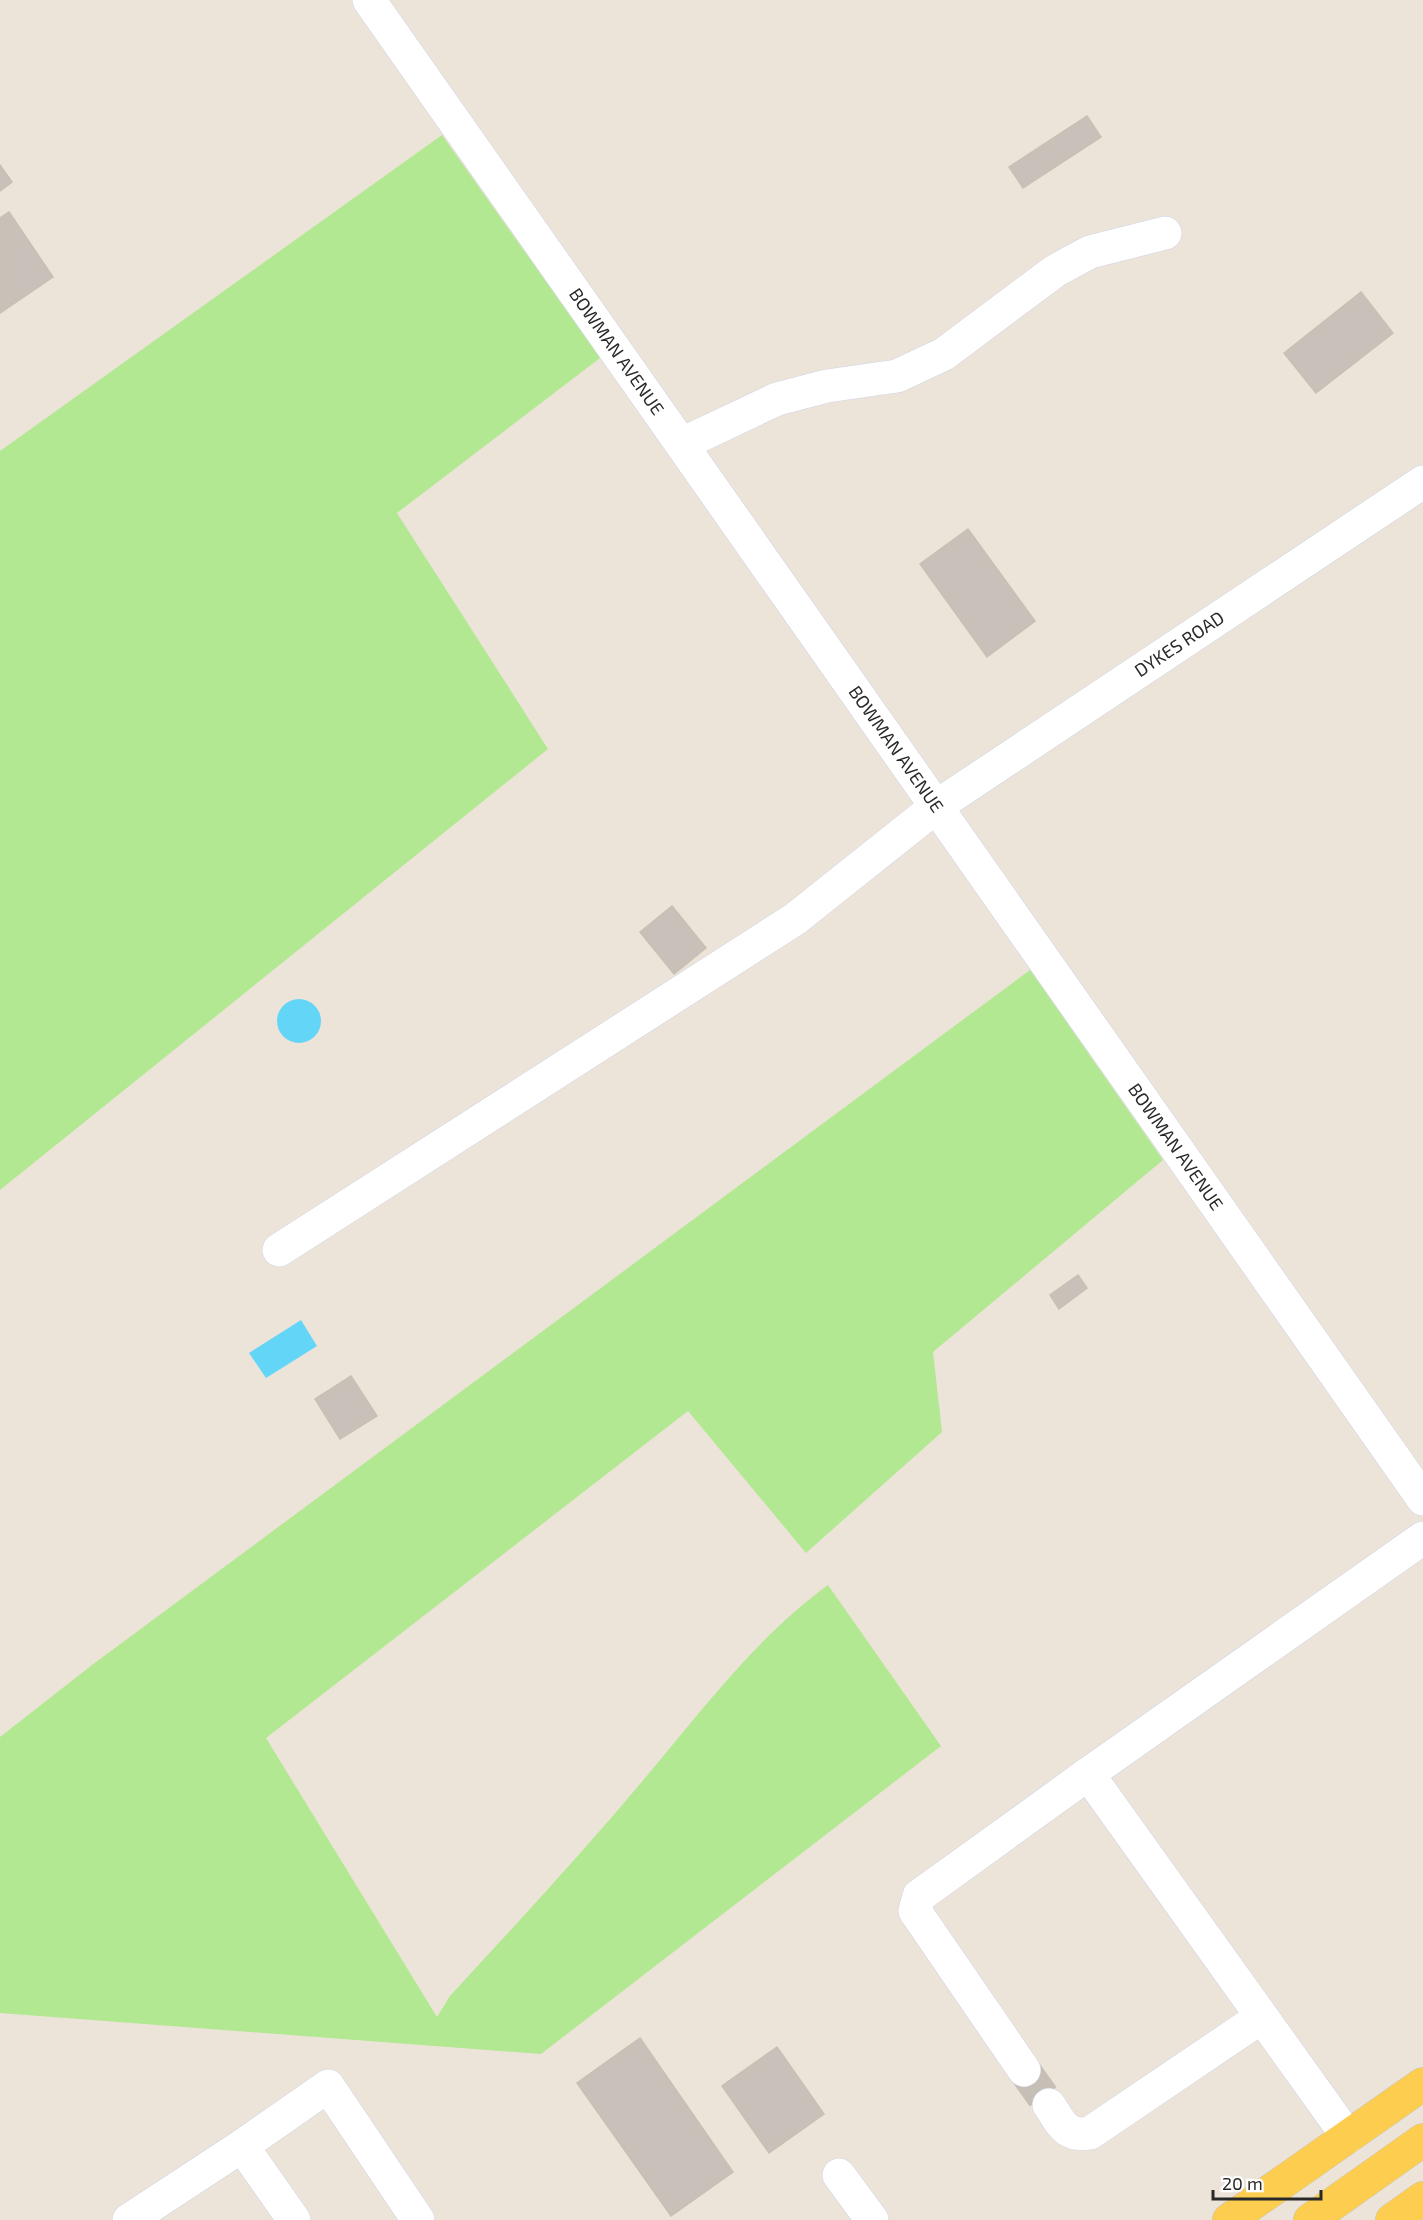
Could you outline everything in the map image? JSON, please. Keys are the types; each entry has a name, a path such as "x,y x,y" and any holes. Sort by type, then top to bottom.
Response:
{"main road":[{"path":"1229,2220 1423,2084"},
{"path":"1310,2220 1423,2140"},
{"path":"1392,2220 1423,2198"}],"street":[{"name":"BOWMAN AVENUE","path":"369,0 1423,1499"},
{"path":"682,444 777,399 827,386 897,376 944,354 1055,271 1090,252 1166,233"},
{"name":"DYKES ROAD","path":"279,1250 795,919 937,806 1423,482"},
{"path":"1024,2070 915,1911 919,1896 1423,1538"},
{"path":"1088,1774 1260,2018 1348,2137"},
{"path":"1049,2105 1069,2132 1077,2135 1090,2133 1260,2018"},
{"path":"129,2220 328,2086 417,2220"},
{"path":"242,2146 294,2220"},
{"path":"839,2175 872,2220"}],"green space":[{"path":"442,135 600,358 397,513 548,749 0,1190 0,451"},
{"path":"1030,970 1163,1160 933,1352 942,1432 806,1553 688,1411 266,1738 437,2017 450,1996 552,1885 734,1672 779,1626 828,1585 941,1746 541,2054 0,2013 0,1737 92,1665"}],"water":[{"path":"299,999 314,1006 321,1021 314,1036 299,1043 284,1036 277,1021 284,1006"},
{"path":"301,1320 317,1346 266,1378 249,1353"}],"building":[{"path":"1087,116 1101,137 1023,188 1009,167"},
{"path":"0,165 12,182 0,191"},
{"path":"9,212 53,277 0,313 0,218"},
{"path":"1361,292 1393,333 1316,393 1284,353"},
{"path":"968,529 1035,621 987,657 920,564"},
{"path":"672,906 706,948 674,974 640,932"},
{"path":"1078,1275 1087,1288 1059,1309 1050,1295"},
{"path":"351,1376 377,1416 340,1439 315,1399"},
{"path":"640,2038 733,2172 671,2216 577,2083"},
{"path":"777,2047 824,2114 769,2153 722,2086"}],"tunnel":[{"path":"1024,2070 1049,2105"}]}
